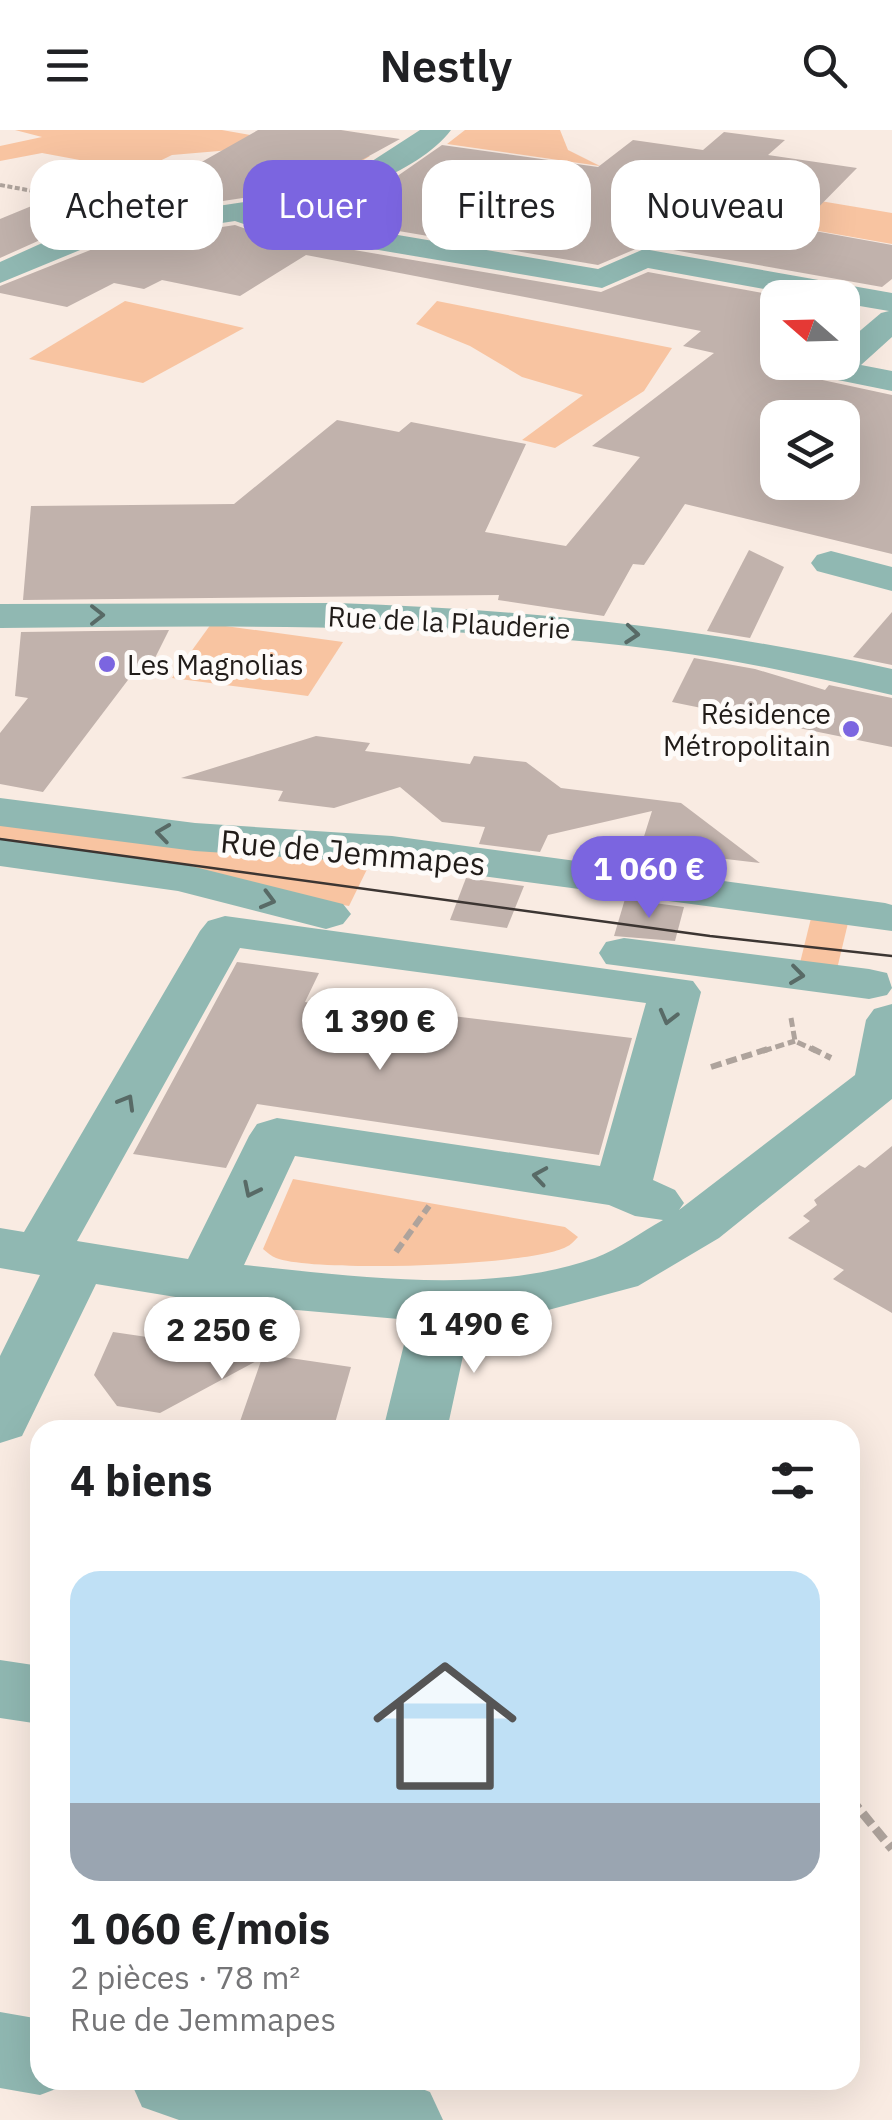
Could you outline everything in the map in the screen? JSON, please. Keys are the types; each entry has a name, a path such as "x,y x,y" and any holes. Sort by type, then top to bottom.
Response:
{"street":[{"path":"0,274 71,240 98,233 234,212 340,188 368,176 438,130"},
{"path":"234,212 261,221 602,279 644,258 892,302"},
{"path":"892,320 835,370 892,381"},
{"path":"832,563 892,579"},
{"name":"Rue de la Plauderie","path":"0,616 388,614 466,618 751,648 892,682"},
{"name":"Rue de Jemmapes","path":"0,812 195,838 375,848 888,916"},
{"name":"Rue de Jemmapes","path":"0,852 179,877 320,914 782,973 884,1005"},
{"path":"39,1255 206,1282 375,1299 445,1300 537,1293 617,1272 698,1224 886,1080 884,1005 861,960 868,938 888,916"},
{"path":"0,1420 39,1255 225,932 674,992 622,1188"},
{"path":"206,1282 278,1136 622,1188 698,1224"},
{"path":"417,1420 445,1300"},
{"path":"0,1689 30,1694"},
{"path":"0,2050 30,2055"},
{"path":"271,2090 400,2120"}],"path":[{"path":"0,184 30,190"},
{"path":"782,973 796,1041"},
{"path":"655,1067 713,1067 796,1041 886,1080"},
{"path":"860,1810 892,1849"}],"shaded area":[{"path":"15,130 222,130 370,156 364,160 331,160 254,148 172,155 162,160 80,160 42,153 0,161 0,146 42,137"},
{"path":"465,130 560,130 568,150 588,160 558,160 447,144"},
{"path":"820,201 892,213 892,244 820,231"},
{"path":"125,301 244,328 143,383 29,359"},
{"path":"437,301 672,348 644,391 555,448 522,440 583,395 522,377 470,346 416,324"},
{"path":"211,624 343,642 308,696 172,678"},
{"path":"0,818 375,853 349,906 0,845"},
{"path":"812,914 848,923 837,969 799,967"},
{"path":"293,1179 565,1227 578,1237 568,1246 545,1254 469,1263 298,1263 276,1258 263,1249"}],"building":[{"path":"258,130 341,130 400,139 362,160 243,160 243,198 223,201 223,160 205,160"},
{"path":"724,132 785,140 768,155 802,160 611,160 611,250 633,250 598,265 510,250 591,250 591,166 598,167 633,140 703,150"},
{"path":"442,145 548,160 422,160 422,235 402,232 402,173"},
{"path":"820,163 857,168 820,206"},
{"path":"30,207 30,245 0,258 0,219"},
{"path":"235,225 243,228 243,250 354,250 601,292 648,272 760,293 760,380 822,380 892,395 892,554 685,504 644,565 633,564 604,616 498,600 499,595 23,600 31,506 234,504 337,420 399,432 411,422 526,444 485,532 566,546 640,457 592,446 714,353 683,346 701,331 306,255 240,296 162,280 144,289 114,283 67,307 0,293 0,286 90,250 223,250 223,227"},
{"path":"820,232 892,245 892,279 882,287 860,280 673,250 820,250"},
{"path":"749,550 784,567 750,638 707,631"},
{"path":"892,612 892,665 853,657"},
{"path":"169,630 149,670 139,669 131,676 43,792 0,784 0,733 28,698 15,696 21,632"},
{"path":"694,658 755,669 825,690 829,685 892,698 892,747 672,702"},
{"path":"316,736 370,743 365,751 470,764 474,756 526,762 561,788 681,803 760,863 700,856 695,873 635,865 652,811 548,835 540,852 479,844 485,827 442,822 400,787 334,808 278,801 283,791 181,778"},
{"path":"466,878 524,886 507,928 450,920"},
{"path":"625,899 684,907 675,941 614,936"},
{"path":"237,962 319,973 305,1002 425,1019 428,1013 632,1038 599,1155 257,1104 226,1168 133,1154"},
{"path":"892,1146 892,1313 833,1279 844,1270 788,1238 810,1221 803,1216 817,1205 814,1200 859,1165 865,1168"},
{"path":"113,1332 351,1367 336,1420 240,1420 262,1358 160,1413 117,1406 94,1375"}],"tram line":[{"path":"0,839 710,936 892,956"}],"place":[{"name":"Les Magnolias","path":"107,664"},
{"name":"Résidence Métropolitain","path":"851,729"}]}
